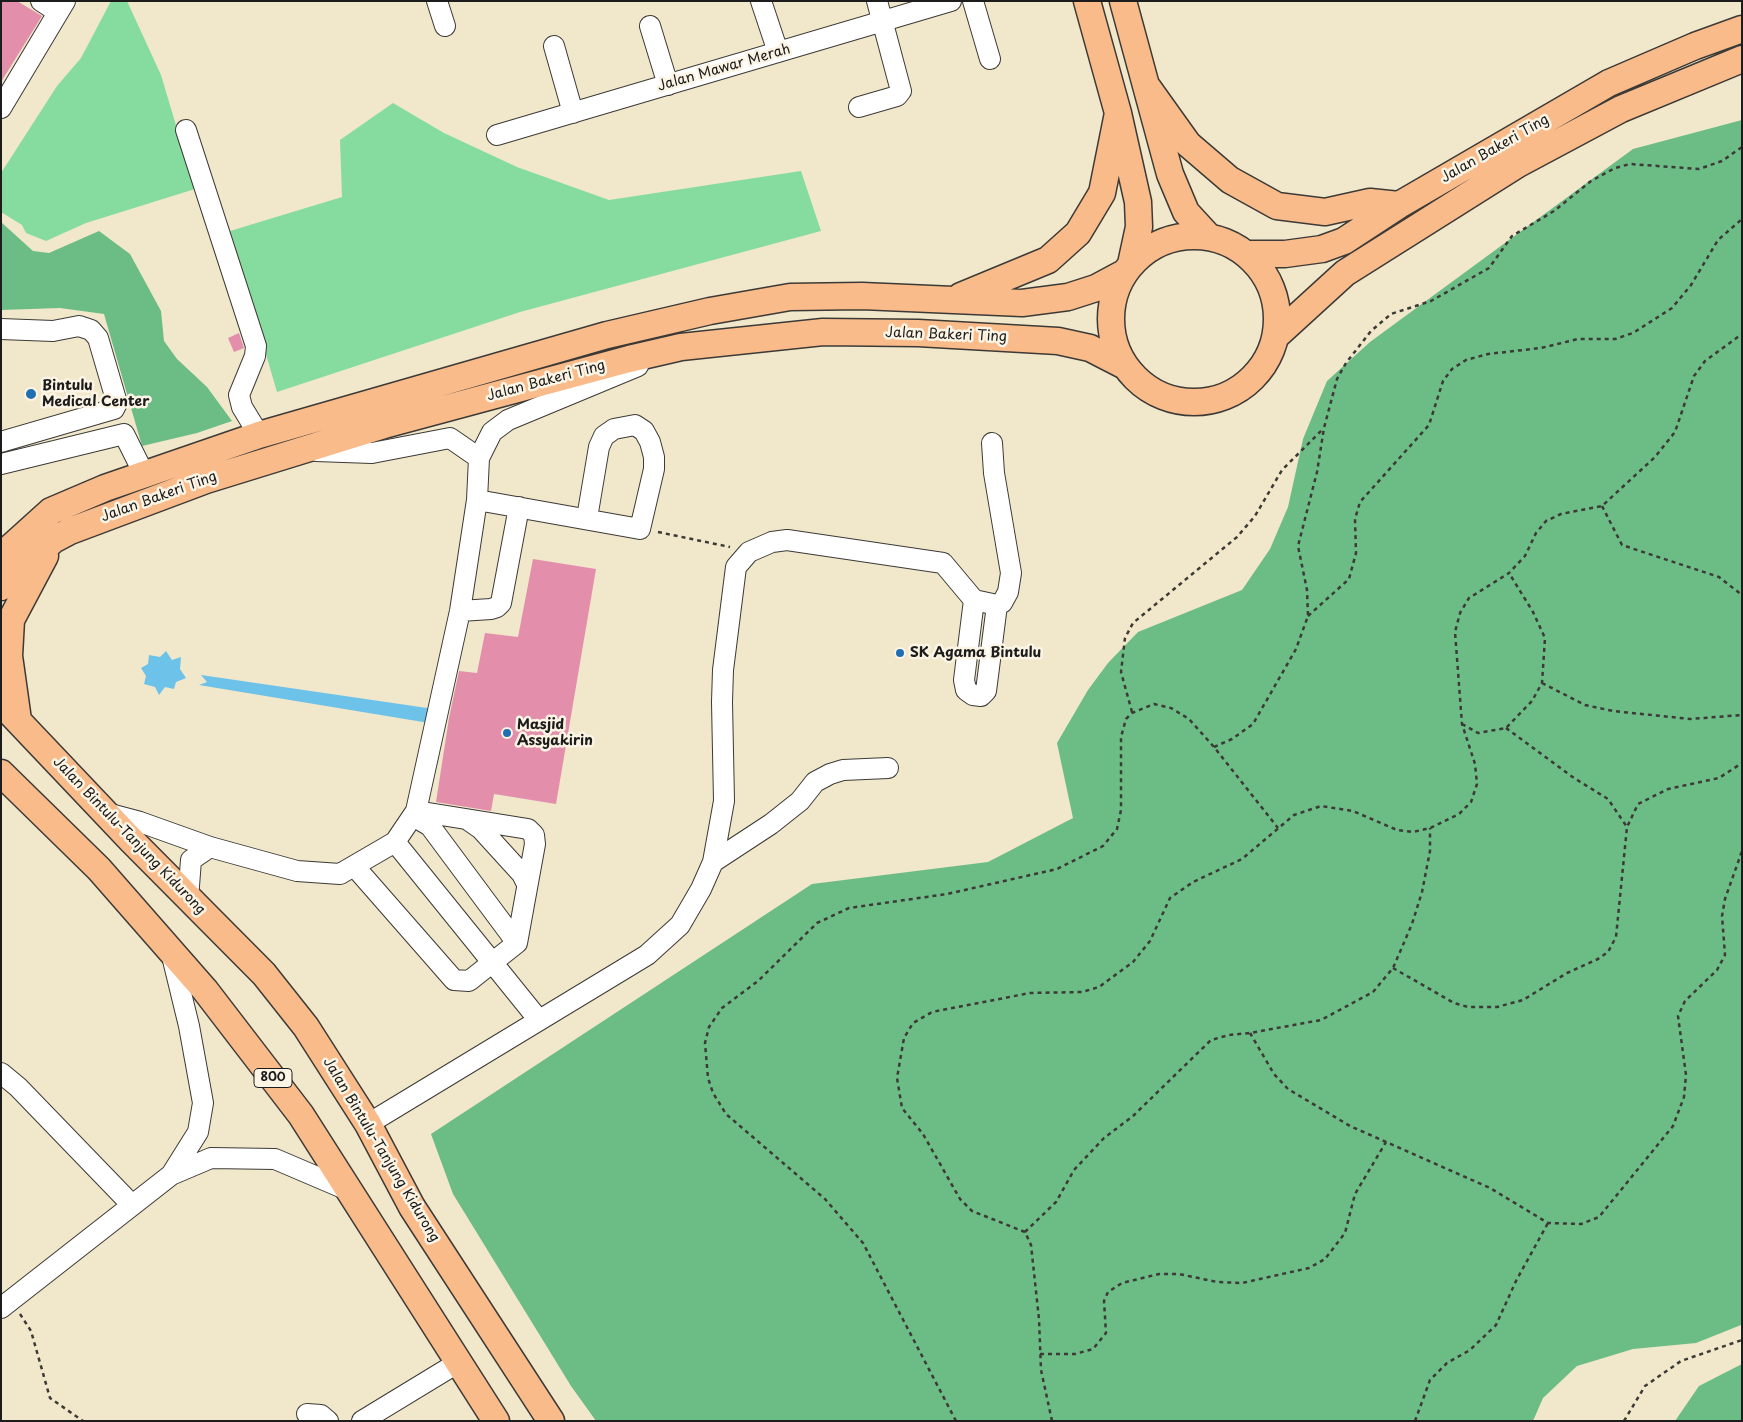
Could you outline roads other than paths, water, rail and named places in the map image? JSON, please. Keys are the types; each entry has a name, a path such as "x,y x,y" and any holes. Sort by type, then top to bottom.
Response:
{"main road":[{"path":"1087,1 1118,113 1138,202 1138,227 1128,268 1114,296 1110,320 1114,344 1125,366 1144,386 1169,398 1196,402 1224,397 1248,383 1266,361 1276,336 1278,313 1273,290 1262,270 1246,254 1229,243 1209,237 1188,236 1167,240 1148,250 1128,268"},
{"path":"1124,1 1170,174 1186,212 1209,237"},
{"name":"Jalan Bakeri Ting","path":"1246,254 1286,254 1344,242 1399,205 1609,84 1695,46 1742,29"},
{"name":"Jalan Bakeri Ting","path":"1276,336 1345,272 1518,164 1620,109 1742,59"},
{"path":"1148,88 1188,144 1230,180 1277,206 1326,212 1370,202 1399,205"},
{"path":"951,300 1048,260 1078,233 1102,193 1118,113"},
{"name":"Jalan Bakeri Ting","path":"1,556 51,512 105,488 259,436 607,335 710,311 790,297 862,296 1022,303 1068,298 1096,288 1128,268"},
{"name":"Jalan Bakeri Ting","path":"1,587 53,540 120,510 297,450 619,361 681,347 823,332 918,333 1058,341 1090,348 1125,366"},
{"path":"1,534 51,512"},
{"path":"10,711 9,656 11,620 53,540"},
{"name":"Jalan Bintulu-Tanjung Kidurong","path":"10,711 188,899 264,974 306,1027 368,1124 412,1207 551,1421"},
{"name":"800","path":"1,773 99,869 205,990 301,1115 496,1421"}],"street":[{"path":"1,108 62,6 41,1"},
{"path":"437,1 445,26"},
{"path":"761,1 778,52"},
{"path":"859,107 897,96 901,91 877,1"},
{"name":"Jalan Mawar Merah","path":"496,135 951,1"},
{"path":"973,1 990,59"},
{"path":"650,26 668,85"},
{"path":"554,46 573,113"},
{"path":"186,130 256,346 255,356 239,395 242,407 259,436"},
{"path":"1,329 53,331 79,326 91,330 98,338 117,403 114,409 1,442"},
{"path":"106,813 297,871 340,874 395,842 414,813 460,611 477,500 479,458 492,432 508,420 681,347"},
{"path":"477,500 587,518 640,529 654,469 654,457 644,431 635,425 614,429 604,436 599,447 587,518"},
{"path":"1,464 124,434 144,474"},
{"path":"297,450 372,453 450,438 479,458"},
{"path":"368,1124 538,1019 647,955 680,925 701,889 713,862 724,801 723,670 736,567 749,552 772,542 787,540 943,563 974,600 997,605 1002,603 1008,592 1011,574 994,473 992,443"},
{"path":"460,611 491,609 501,603 519,507"},
{"path":"974,600 964,680 966,690 973,695 981,696 986,691 997,605"},
{"path":"713,862 771,824 800,800 815,782 843,770 888,768"},
{"path":"355,867 454,980 469,981 517,943 535,844 534,835 528,829 414,813"},
{"path":"414,813 430,826 517,943"},
{"path":"466,819 481,829 522,874 527,884"},
{"path":"395,842 538,1019"},
{"path":"188,899 191,860 210,846"},
{"path":"170,950 189,1026 202,1103 198,1132 171,1176"},
{"path":"1,1073 18,1087 132,1205"},
{"path":"6,1304 171,1176 211,1158 275,1158 350,1191"},
{"path":"362,1421 459,1362"},
{"path":"307,1414 321,1415 328,1421"}],"water":[{"path":"166,651 172,660 181,657 180,669 186,678 176,682 174,689 165,687 159,695 155,687 144,684 146,676 141,668 148,664 149,655 160,657"},
{"path":"201,675 434,709 429,723 199,685 207,682"}],"place":[{"name":"Bintulu Medical Center","path":"31,394"},
{"name":"SK Agama Bintulu","path":"900,653"},
{"name":"Masjid Assyakirin","path":"507,733"}]}
